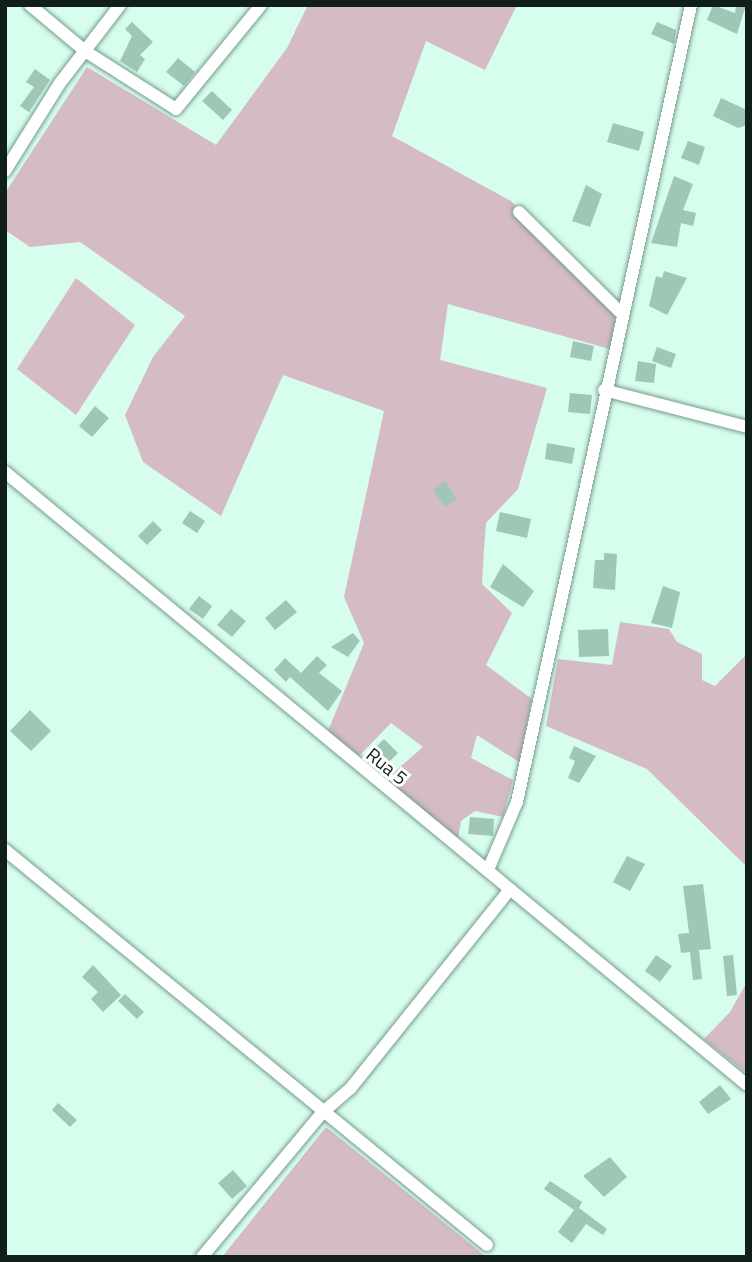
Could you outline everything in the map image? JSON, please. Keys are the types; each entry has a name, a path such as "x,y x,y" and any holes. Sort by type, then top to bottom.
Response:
{"street":[{"path":"30,5 85,51 176,109 190,99 261,5"},
{"path":"5,171 85,51 120,5"},
{"path":"488,870 517,802 604,390 691,5"},
{"path":"519,212 622,314"},
{"path":"604,390 747,426"},
{"name":"Rua 5","path":"5,472 747,1085"},
{"path":"5,850 322,1113 487,1245"},
{"path":"202,1257 322,1113 356,1081 510,889"}],"shaded area":[{"path":"308,5 517,5 485,70 426,41 392,136 511,201 616,312 610,349 448,304 440,360 547,388 518,489 486,523 482,584 512,613 486,665 532,699 519,762 477,735 471,758 513,780 503,817 475,811 461,821 458,838 385,780 423,747 391,723 359,756 328,731 364,643 344,597 384,411 283,375 221,516 143,462 125,415 153,357 185,316 80,242 30,247 5,230 5,193 87,67 216,145 287,48"},
{"path":"76,278 135,325 76,415 17,369"},
{"path":"620,622 669,629 677,642 702,654 702,680 715,686 747,654 747,867 647,769 546,726 558,659 612,665"},
{"path":"747,982 747,1074 704,1039 730,1012"},
{"path":"326,1127 484,1255 486,1257 222,1257"}],"building":[{"path":"713,5 735,13 736,5 746,5 737,34 707,20"},
{"path":"132,22 153,42 140,55 145,59 137,72 120,61 132,36 125,29"},
{"path":"657,22 676,30 674,44 651,34"},
{"path":"178,58 195,72 184,86 166,72"},
{"path":"35,69 50,80 29,112 20,106 34,87 26,82"},
{"path":"212,91 232,110 223,120 202,101"},
{"path":"721,98 747,110 747,125 738,128 713,116"},
{"path":"613,123 644,132 639,151 607,142"},
{"path":"688,141 705,147 699,165 681,158"},
{"path":"674,176 693,184 683,210 696,213 693,226 681,223 677,247 651,243"},
{"path":"586,185 602,194 590,227 572,221"},
{"path":"664,271 687,278 667,315 649,306 656,276 662,278"},
{"path":"573,341 594,346 591,361 570,357"},
{"path":"657,347 676,354 671,368 652,361"},
{"path":"638,361 656,364 654,383 635,381"},
{"path":"570,393 592,395 590,414 568,412"},
{"path":"95,406 109,418 92,437 79,426"},
{"path":"547,443 575,448 572,464 545,459"},
{"path":"445,481 457,499 445,507 433,490"},
{"path":"190,511 205,521 197,533 182,523"},
{"path":"500,512 531,519 527,538 496,531"},
{"path":"153,521 162,530 147,545 138,536"},
{"path":"604,553 617,554 615,590 593,588 595,560 604,560"},
{"path":"503,564 534,591 523,607 490,587"},
{"path":"663,586 680,592 672,628 651,623"},
{"path":"199,596 212,606 203,619 189,609"},
{"path":"286,600 297,612 275,630 265,618"},
{"path":"231,609 246,621 232,637 217,625"},
{"path":"608,629 609,656 579,657 578,630"},
{"path":"353,633 360,641 348,657 331,647"},
{"path":"317,656 327,665 319,673 342,691 328,711 290,677 286,682 274,670 285,658 301,673"},
{"path":"30,710 51,731 31,751 10,731"},
{"path":"384,739 398,753 384,767 370,753"},
{"path":"574,746 596,756 579,783 568,778 575,761 569,758"},
{"path":"470,817 494,819 493,836 468,834"},
{"path":"627,856 645,864 630,891 613,882"},
{"path":"703,884 711,949 699,950 702,979 693,980 690,952 681,953 678,934 689,933 683,886"},
{"path":"656,955 672,966 660,982 645,971"},
{"path":"733,955 737,995 727,996 723,956"},
{"path":"93,965 121,995 103,1012 91,999 98,992 82,977"},
{"path":"125,994 144,1012 137,1019 118,1001"},
{"path":"720,1085 731,1099 708,1114 699,1102"},
{"path":"58,1103 77,1120 70,1127 52,1110"},
{"path":"610,1157 627,1177 604,1197 583,1176"},
{"path":"233,1170 247,1186 232,1199 218,1183"},
{"path":"550,1181 582,1202 579,1208 607,1229 603,1235 586,1224 572,1243 558,1232 574,1210 544,1189"}]}
